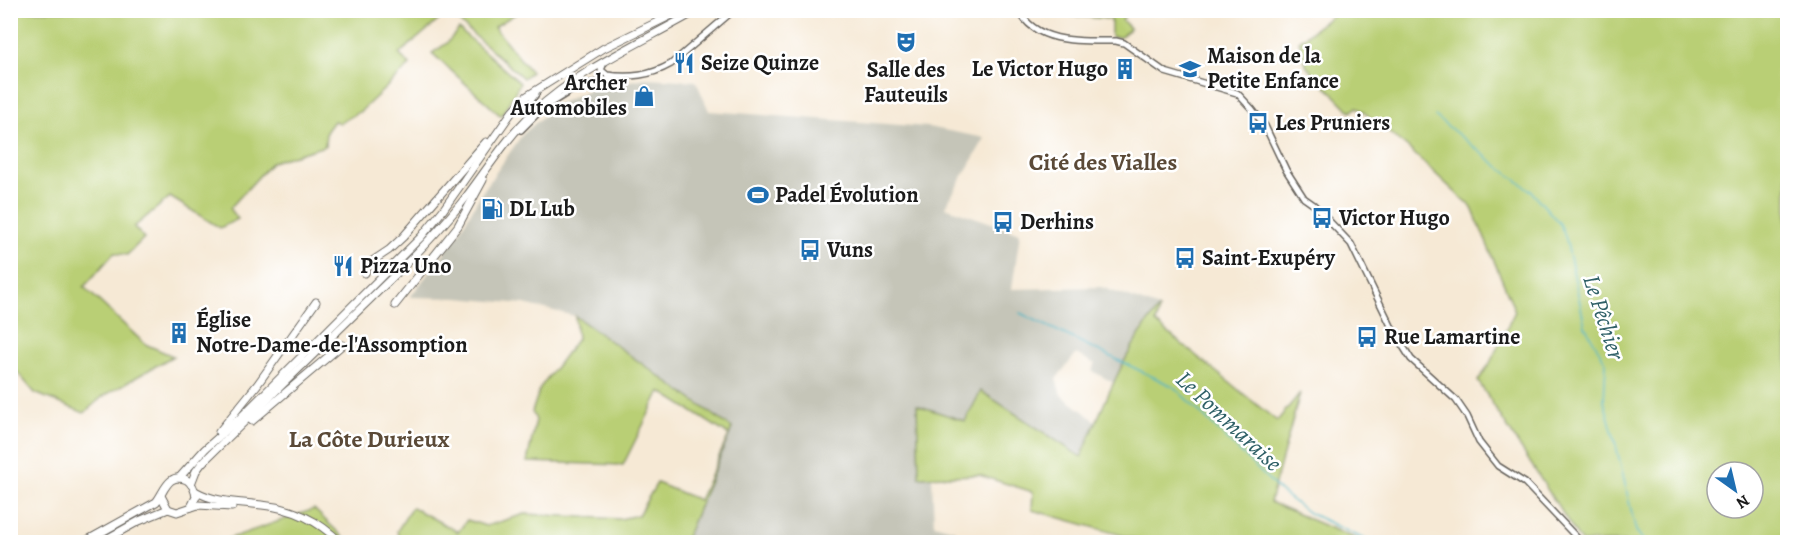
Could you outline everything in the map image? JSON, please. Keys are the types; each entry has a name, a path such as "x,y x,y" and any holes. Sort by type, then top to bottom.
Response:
{"main road":[{"path":"205,449 239,419 421,237 512,112 534,91 596,52 682,10"},
{"path":"191,507 196,496 193,487 198,467 402,269 459,206 504,144 568,84 698,10"},
{"path":"395,305 458,226 501,142 521,118 522,115 518,111 512,112"},
{"path":"364,273 368,264 403,237 472,156 499,129"},
{"path":"84,543 148,507 161,496 170,480 179,478 257,385 316,302"},
{"path":"213,453 342,345"},
{"path":"179,478 218,501 249,505"},
{"path":"161,496 168,509"},
{"path":"101,543 139,521 168,509 177,512 204,505 232,507 266,505 299,514 315,522 340,543"}],"street":[{"path":"596,52 588,61 532,97 530,102 541,108 584,85 660,70 734,10"},
{"path":"1019,10 1029,24 1046,34 1086,41 1124,43 1165,72 1237,93 1265,126 1286,170 1304,198 1351,244 1394,332 1412,359 1456,400 1488,455 1498,466 1531,489 1581,543"},
{"path":"604,63 601,67 603,73 621,76"}],"shaded area":[{"path":"646,78 696,81 709,111 928,127 985,138 945,207 1020,233 1012,289 1101,287 1159,308 1142,329 1114,383 1092,371 1095,364 1076,354 1056,379 1061,395 1096,421 1080,457 982,391 965,421 919,477 932,477 934,524 956,530 955,542 685,541 732,428 575,316 524,304 457,298 410,297 456,238 481,194 522,135 556,105 593,88"}],"green space":[{"path":"418,10 439,20 399,54 410,65 361,111 340,123 334,121 326,132 325,146 272,162 230,208 238,219 220,228 170,197 134,227 144,238 127,255 114,253 84,287 145,344 173,356 102,397 84,413 35,393 11,365 11,11"},
{"path":"429,11 520,11 494,27 531,72 523,78 448,12 443,17"},
{"path":"1068,11 1123,11 1125,16 1122,20 1130,28 1121,37 1111,37 1111,19 1071,16"},
{"path":"1338,11 1787,11 1787,542 1581,542 1478,381 1490,363 1515,311 1472,208 1407,147 1357,107 1351,112 1307,67 1299,41"},
{"path":"459,29 520,83 501,116 432,53 446,44"},
{"path":"1159,308 1156,323 1277,421 1300,393 1270,502 1363,542 1146,542 1032,510 1033,492 979,475 919,477 917,405 965,421 981,391 1081,457 1125,361 1135,342"},
{"path":"575,316 732,428 685,541 699,542 400,542 397,531 412,507 458,532 467,520 486,526 525,514 620,519 638,515 657,483 699,500 729,435 660,391 623,465 527,462 536,420 532,412 540,388 577,339"},
{"path":"314,509 348,542 219,542"}],"waterway":[{"name":"Le Pêchier","path":"1435,116 1530,190 1560,224 1566,239 1585,326 1606,363 1604,401 1636,531 1645,542"},
{"name":"Le Pommaraise","path":"1020,313 1174,387 1281,492 1307,512 1366,540 1379,542"}],"place":[{"name":"Salle des Fauteuils","path":"906,42"},
{"name":"Seize Quinze","path":"684,63"},
{"name":"Le Victor Hugo","path":"1125,69"},
{"name":"Maison de la Petite Enfance","path":"1190,69"},
{"name":"Archer Automobiles","path":"644,96"},
{"name":"Les Pruniers","path":"1258,123"},
{"name":"Padel Évolution","path":"758,195"},
{"name":"DL Lub","path":"492,209"},
{"name":"Victor Hugo","path":"1322,218"},
{"name":"Derhins","path":"1003,222"},
{"name":"Vuns","path":"810,250"},
{"name":"Saint-Exupéry","path":"1185,258"},
{"name":"Pizza Uno","path":"343,266"},
{"name":"Église Notre-Dame-de-l'Assomption","path":"179,333"},
{"name":"Rue Lamartine","path":"1367,337"}],"district":[{"name":"Cité des Vialles","path":"1103,162"},
{"name":"La Côte Durieux","path":"369,439"}]}
